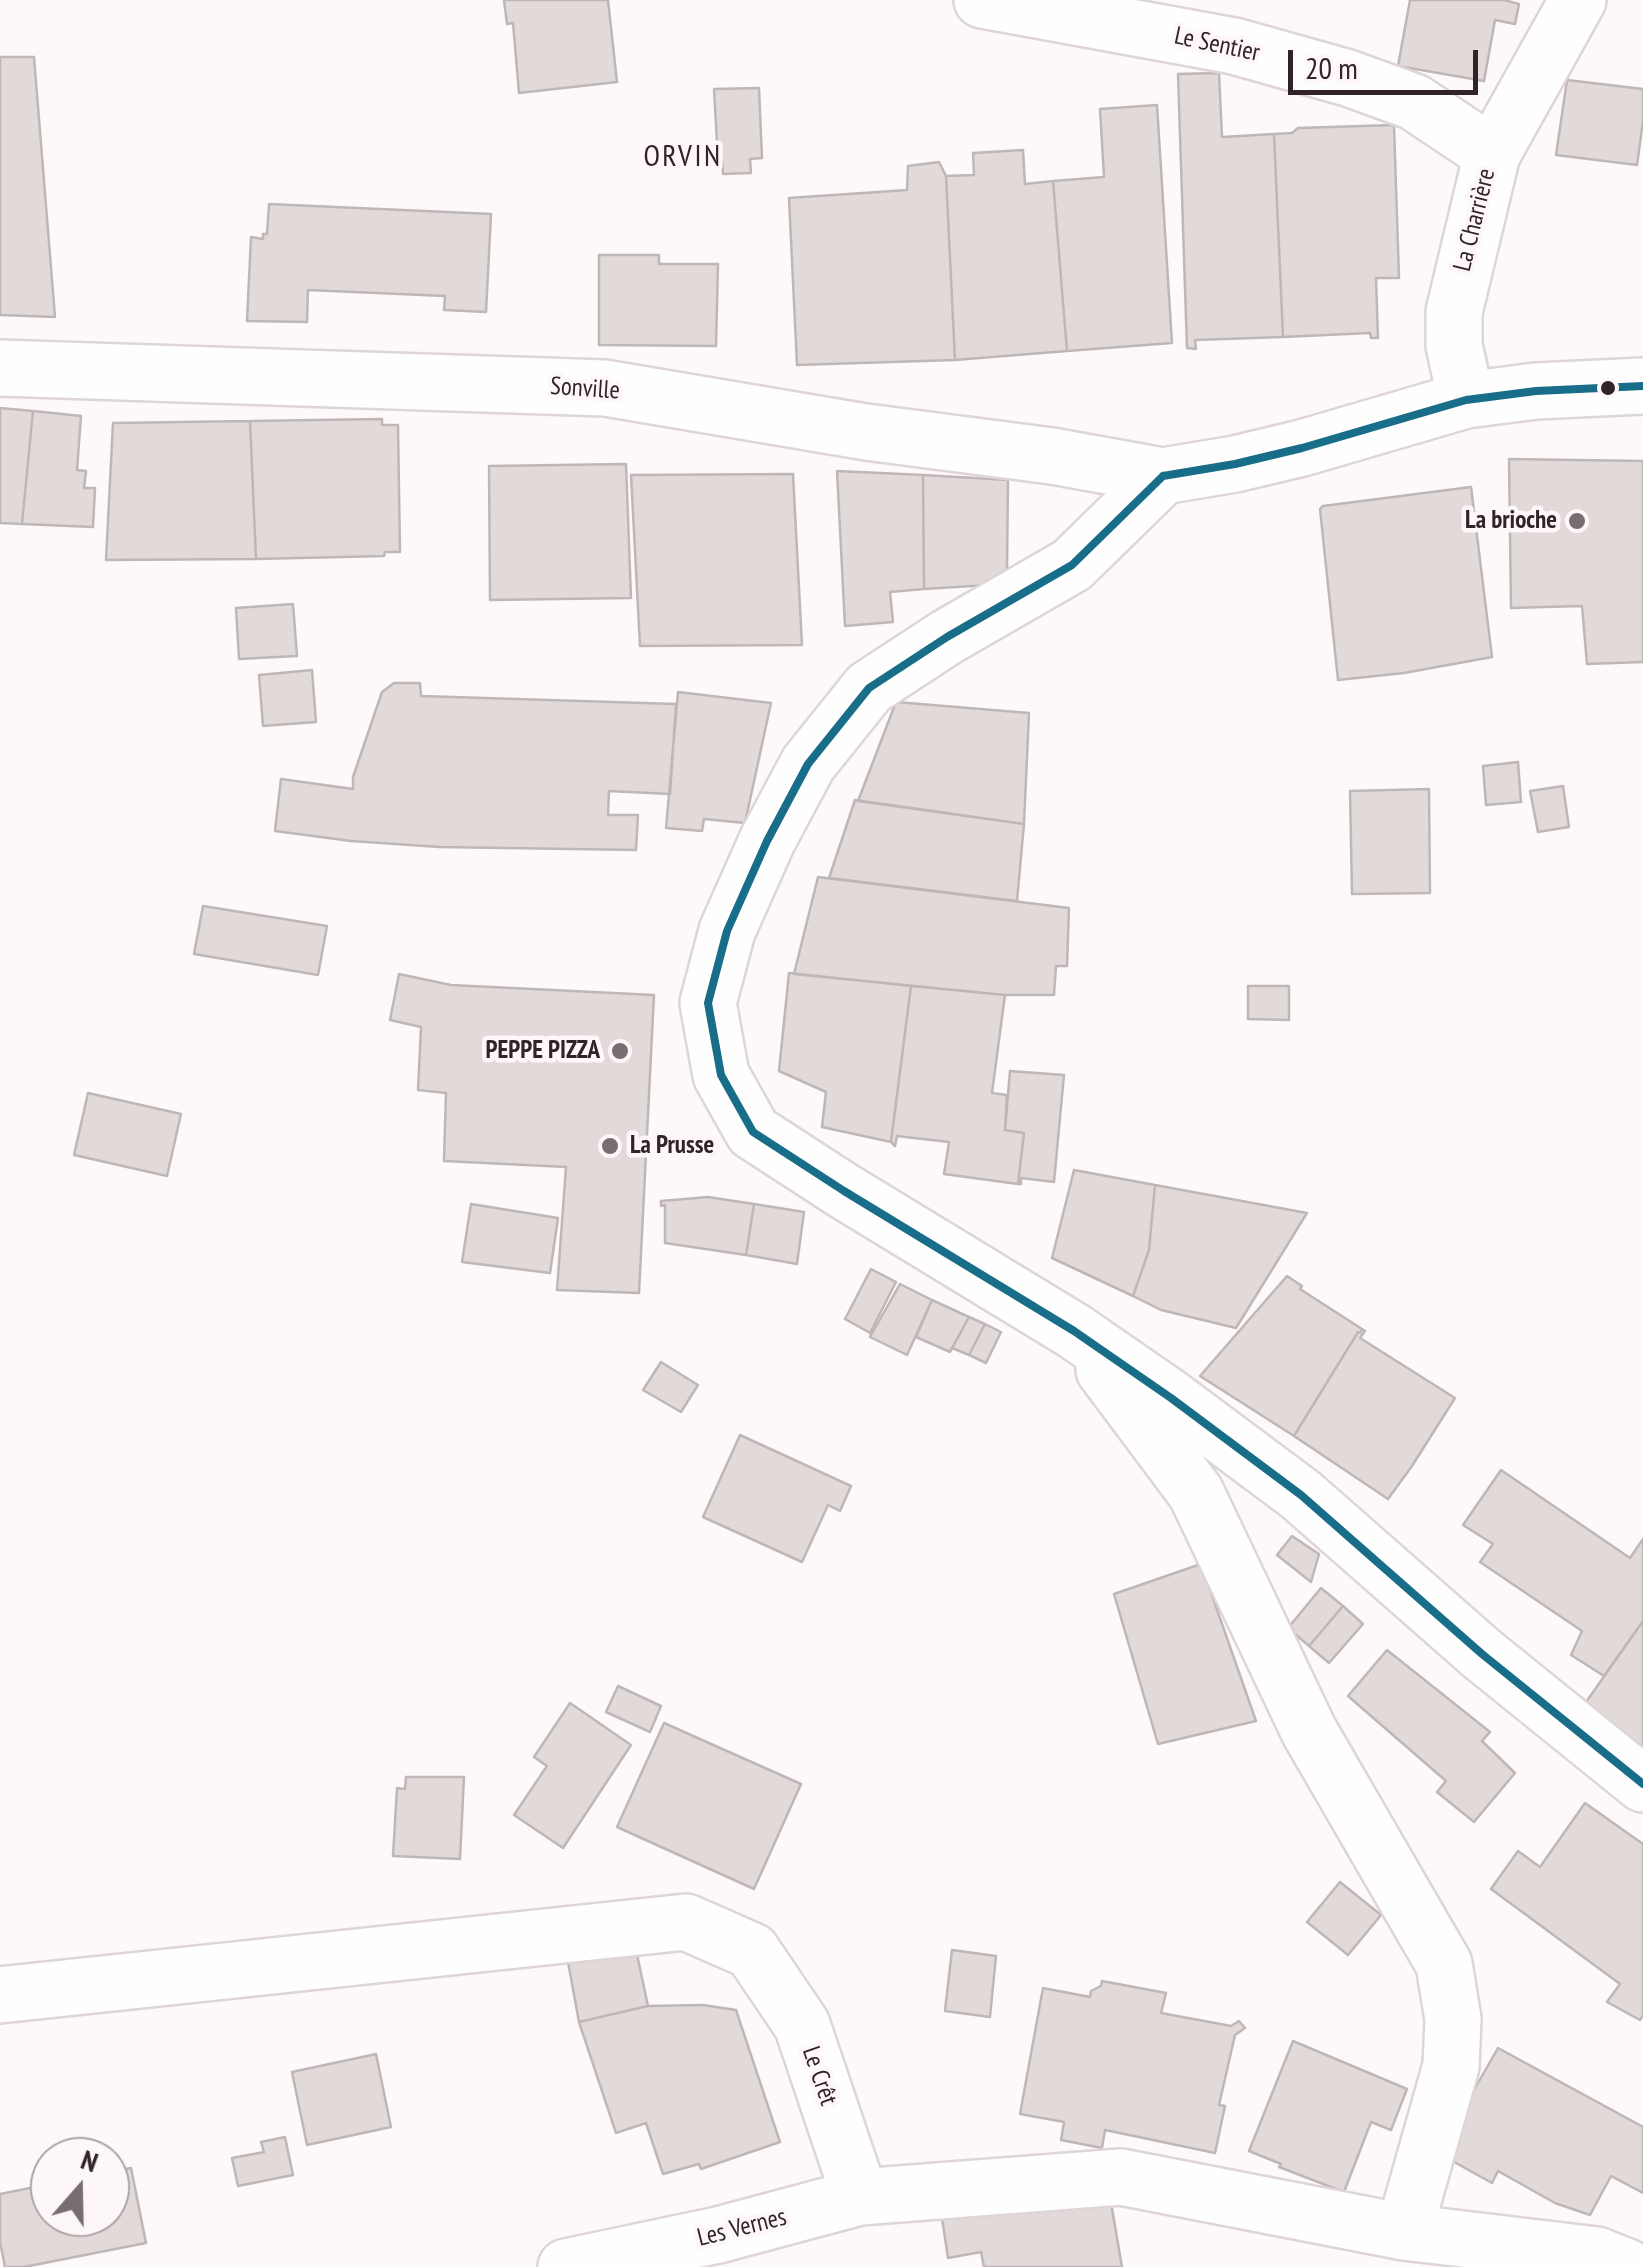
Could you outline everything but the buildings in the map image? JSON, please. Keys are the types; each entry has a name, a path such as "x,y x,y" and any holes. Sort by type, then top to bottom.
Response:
{"street":[{"name":"Le Sentier","path":"982,0 1234,46 1348,78 1414,102 1492,154"},
{"name":"La Charrière","path":"1466,400 1454,345 1454,312 1492,154 1578,0"},
{"name":"Sonville","path":"0,368 605,388 1163,476"},
{"path":"1643,386 1536,391 1466,400 1302,448 1163,476 1072,564 869,688 808,764 767,841 728,931 708,1003 722,1074 754,1132 1074,1332 1171,1398 1301,1495 1482,1654 1643,1784"},
{"path":"1074,1332 1196,1493 1309,1731 1444,1964 1454,2019 1451,2066 1404,2232"},
{"name":"Le Crêt","path":"0,1994 686,1922 752,1951 802,2026 860,2198"},
{"path":"860,2198 1121,2176 1404,2232 1597,2255 1628,2267"},
{"name":"Les Vernes","path":"566,2267 718,2235 860,2198"}],"transit line":[{"path":"1163,476 1302,448 1466,400 1536,391 1643,386"},
{"path":"1163,476 1072,565 947,637 869,688 808,764 767,841 727,931 708,1003 721,1075 753,1132 1074,1331 1171,1398 1301,1495 1482,1654 1643,1784"}],"place":[{"name":"La brioche","path":"1577,521"},
{"name":"PEPPE PIZZA","path":"620,1051"},
{"name":"La Prusse","path":"610,1146"}],"district":[{"name":"ORVIN","path":"683,157"}]}
